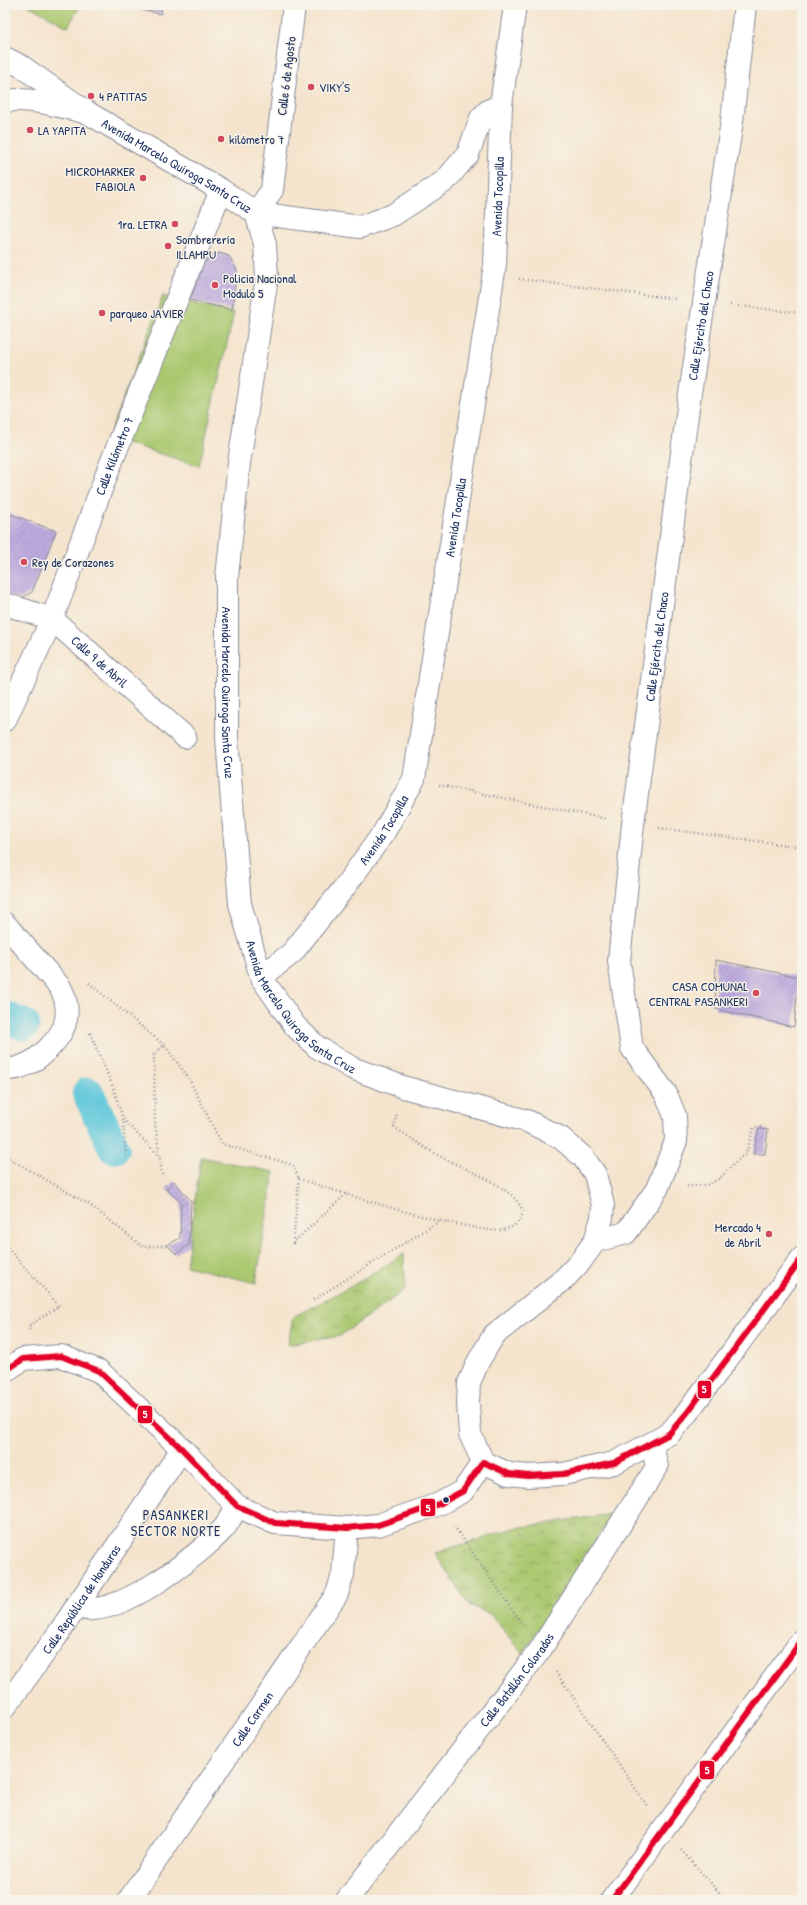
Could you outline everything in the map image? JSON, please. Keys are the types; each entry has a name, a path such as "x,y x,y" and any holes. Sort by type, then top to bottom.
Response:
{"street":[{"name":"Calle 6 de Agosto","path":"256,213 272,190 294,5"},
{"name":"Avenida Tocopilla","path":"261,977 292,953 344,888 384,832 414,780 493,276 501,105 515,5"},
{"name":"Calle Ejército del Chaco","path":"595,1241 626,1233 657,1189 676,1141 675,1116 666,1094 632,1048 619,961 634,817 688,408 732,122 745,5"},
{"name":"Avenida Marcelo Quiroga Santa Cruz","path":"5,58 21,66 88,113 221,190 256,213 265,244 267,277 239,462 227,577 227,738 240,904 261,977 295,1026 317,1047 352,1068 403,1087 527,1121 561,1138 583,1156 595,1174 603,1205 602,1218 595,1241 580,1262 563,1280 494,1335 478,1362 469,1383 468,1403 470,1434 483,1462"},
{"path":"5,101 13,100 42,103 88,113"},
{"path":"256,213 360,227 393,215 444,181 468,154 481,118 488,111 501,105"},
{"name":"Calle Kilómetro 7","path":"5,720 52,619 111,463 221,190"},
{"name":"Calle 9 de Abril","path":"5,604 52,619 184,737"},
{"path":"5,924 60,987 65,996 66,1020 58,1036 40,1057 20,1068 5,1069"},
{"path":"14,1365 61,1356 99,1371 182,1449 237,1506 275,1523 348,1528 378,1525 439,1504 463,1491 483,1462 509,1474 528,1476 563,1474 614,1463 669,1434 687,1413 802,1258"},
{"name":"Calle Batallón Colorados","path":"347,1900 540,1650 657,1467 652,1444"},
{"name":"Calle República de Honduras","path":"5,1707 56,1637 182,1449"},
{"path":"76,1606 89,1611 98,1610 127,1600 153,1585 203,1549 224,1529 237,1506"},
{"name":"Calle Carmen","path":"129,1900 337,1594 343,1574 348,1528"},
{"path":"612,1900 802,1640"}],"path":[{"path":"493,276 704,303 802,313"},
{"path":"66,1020 83,1017 113,1087 123,1119 126,1158"},
{"path":"162,1175 155,1122 154,1055 164,1044 188,1077 222,1144 293,1165 299,1179 292,1243 346,1194"},
{"path":"299,1179 440,1221 483,1229 504,1230 516,1225 521,1218 523,1211 516,1198 492,1182 436,1154 394,1127 403,1087"},
{"path":"123,1119 160,1156"},
{"path":"657,1189 702,1185 715,1181 735,1161 746,1154 754,1127 763,1127"},
{"path":"5,1156 90,1205 143,1247 167,1245"},
{"path":"312,1300 440,1221"},
{"path":"5,1245 59,1306 30,1325 14,1365"},
{"path":"439,1504 664,1830 726,1900"}],"green space":[{"path":"28,5 80,5 68,27"},
{"path":"163,296 234,313 199,466 108,437"},
{"path":"201,1157 274,1172 256,1283 186,1266"},
{"path":"404,1254 405,1290 340,1336 288,1345 293,1317 350,1287"},
{"path":"612,1514 523,1654 490,1614 469,1605 435,1553 515,1528"}],"building":[{"path":"119,5 162,5 161,14"},
{"name":"Policia Nacional Modulo 5","path":"220,253 229,256 237,270 232,310 190,300 204,263 212,255"},
{"name":"Rey de Corazones","path":"5,512 56,531 32,592 20,599 5,594"},
{"name":"CASA COMUNAL CENTRAL PASANKERI","path":"716,960 799,977 794,1027 715,1009"},
{"path":"759,1129 768,1130 765,1154 753,1154"},
{"path":"174,1181 191,1201 189,1244 176,1254 167,1245 180,1238 181,1202 166,1189"}],"waterway":[{"path":"5,1017 24,1025"},
{"path":"88,1093 114,1148"}],"transit line":[{"name":"5","path":"5,1371 23,1359 61,1356 99,1371 182,1449 237,1506 275,1523 347,1528 378,1525 439,1504 463,1491 483,1462 509,1474 528,1476 563,1474 614,1463 669,1434 687,1413 802,1258"},
{"name":"5","path":"612,1900 802,1640"}],"place":[{"name":"VIKY'S","path":"311,87"},
{"name":"4 PATITAS","path":"91,96"},
{"name":"LA YAPITA","path":"30,130"},
{"name":"kilómetro 7","path":"221,139"},
{"name":"MICROMARKER FABIOLA","path":"143,178"},
{"name":"1ra. LETRA","path":"175,224"},
{"name":"Sombrerería ILLAMPU","path":"168,246"},
{"name":"Policia Nacional Modulo 5","path":"215,285"},
{"name":"parqueo JAVIER","path":"102,313"},
{"name":"Rey de Corazones","path":"24,562"},
{"name":"CASA COMUNAL CENTRAL PASANKERI","path":"756,993"},
{"name":"Mercado 4 de Abril","path":"769,1234"}],"district":[{"name":"PASANKERI SECTOR NORTE","path":"176,1522"}]}
